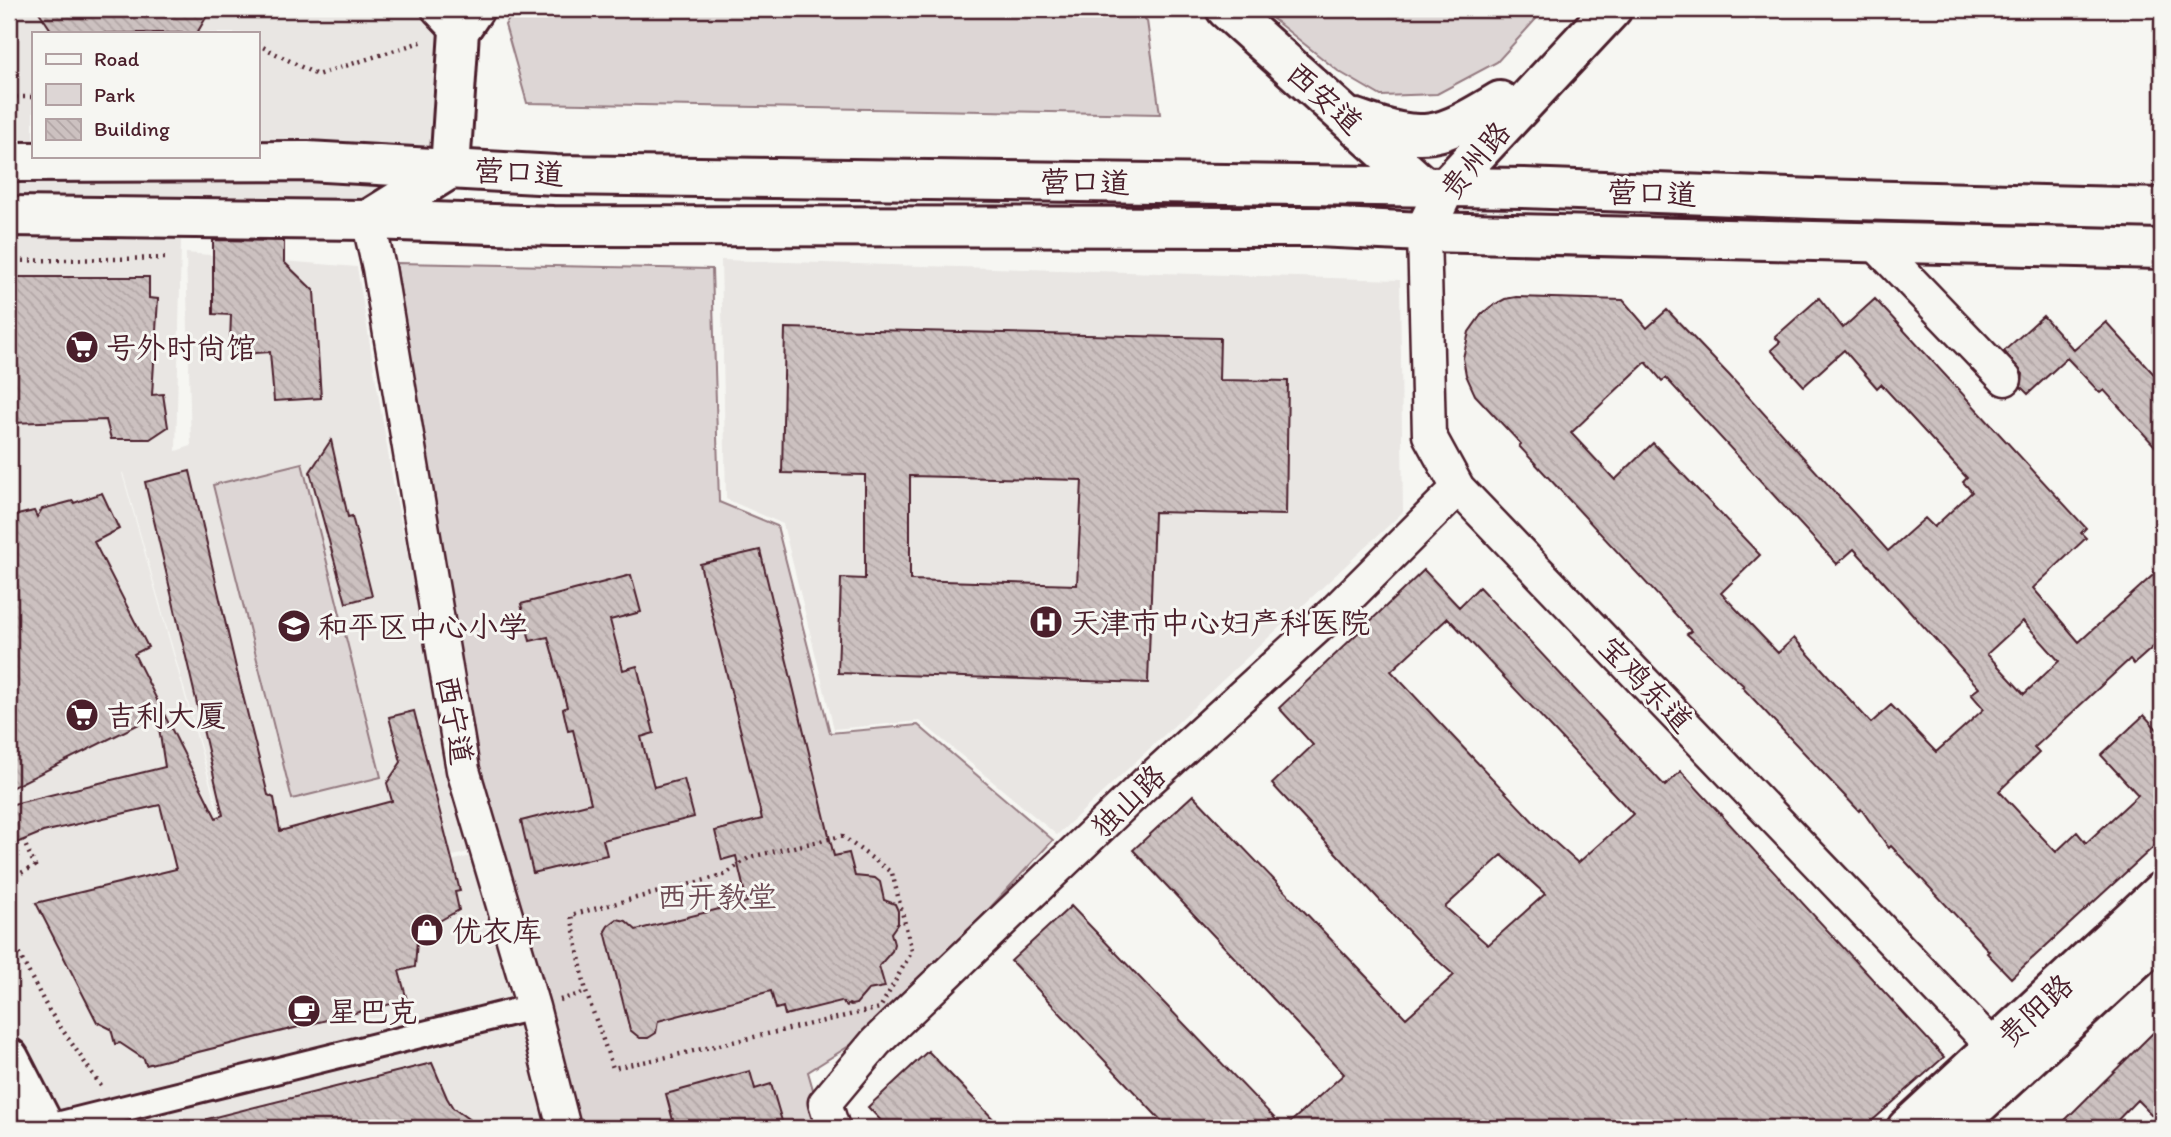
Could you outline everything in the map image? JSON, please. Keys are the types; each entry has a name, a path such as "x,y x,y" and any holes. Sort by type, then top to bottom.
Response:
{"main road":[{"name":"西安道","path":"1226,9 1342,114 1435,187"},
{"name":"贵州路","path":"1508,107 1581,9"},
{"name":"贵州路","path":"1424,232 1435,187 1508,107 1612,9"},
{"path":"368,220 450,169 457,16"},
{"path":"1342,114 1393,132 1418,135 1441,132 1508,107"},
{"path":"1508,107 1499,151 1501,167 1524,188"},
{"name":"营口道","path":"9,162 307,162 556,174 1524,188 2162,208"},
{"name":"营口道","path":"9,216 368,220 553,226 1316,227 1424,232 2162,249"},
{"name":"贵阳路","path":"1953,1128 2005,1058 2162,891"},
{"name":"贵阳路","path":"1906,1128 2005,1058 2162,934"},
{"path":"9,1058 45,1128"}],"street":[{"name":"西宁道","path":"368,220 379,268 463,770 533,1007 564,1128"},
{"name":"宝鸡东道","path":"1424,232 1429,435 1458,488 2005,1058"},
{"path":"1873,242 2004,379"},
{"name":"独山路","path":"833,1128 825,1103 877,1042 1156,774 1334,612 1458,488"},
{"path":"45,1128 533,1007"}],"path":[{"path":"259,45 317,75 457,16"},
{"path":"9,97 32,97"},
{"path":"9,261 166,258"},
{"path":"842,836 892,873 912,951 880,1008 613,1068 586,992 571,915 724,875 750,857 842,836"},
{"path":"9,879 35,866 23,840"},
{"path":"9,935 48,1009 118,1110"},
{"path":"9,965 21,958"}],"shaded area":[{"path":"9,9 447,9 458,20 443,208 182,204 176,451 191,446 186,253 357,267 394,488 472,851 247,910 122,473 246,912 475,855 548,1128 9,1128"},
{"name":"天津市中心妇产科医院","path":"721,260 1400,280 1403,512 1057,835 920,721 834,729 783,524 726,499"}],"green space":[{"path":"516,9 1136,9 1147,21 1160,114 527,103 505,25"},
{"path":"1291,9 1381,9 1390,15 1423,9 1545,9 1497,62 1437,94 1381,96 1338,71 1273,19"},
{"name":"西开教堂","path":"396,263 712,269 719,502 777,526 830,733 918,725 1053,840 879,1027 808,1072 824,1128 575,1128 474,770"},
{"path":"302,463 381,777 292,799 213,485"}],"building":[{"path":"37,9 211,9 198,32 52,32"},
{"path":"213,240 284,241 284,262 314,291 321,398 274,401 270,352 243,354 230,342 231,315 213,314"},
{"name":"号外时尚馆","path":"9,277 149,277 149,298 158,299 152,395 163,394 168,427 150,439 111,439 106,420 9,423"},
{"path":"1819,298 1843,328 1875,299 2086,528 2081,533 2086,538 2033,588 2079,642 2162,567 2162,639 2134,664 2130,659 2034,748 2039,753 1999,791 2056,852 2077,832 2086,843 2138,795 2101,755 2144,715 2162,735 2162,839 2011,978 1891,846 1889,848 1861,809 1859,811 1742,687 1744,686 1687,634 1691,631 1475,395 1466,375 1463,358 1469,332 1481,315 1505,299 1623,300 1647,328 1667,310 1888,551 1925,518 1934,527 1972,492 1963,482 1967,478 1881,384 1877,388 1844,350 1804,386 1771,350 1780,342 1775,337","holes":["1646,362 1662,381 1666,378 1837,564 1854,549 1979,688 1971,694 1984,709 1936,752 1891,705 1871,723 1794,638 1778,653 1721,593 1760,555 1653,443 1615,480 1571,433","2023,621 2059,661 2024,694 1987,654"]},
{"path":"2043,316 2074,350 2106,322 2162,383 2162,454 2104,390 2100,393 2067,358 2028,394 2021,387 2023,374 2004,351"},
{"path":"785,328 1220,338 1219,380 1288,381 1286,515 1154,512 1148,683 838,673 841,578 865,579 865,475 782,473","holes":["910,476 1082,480 1077,585 910,580"]},
{"path":"331,440 348,517 352,516 372,596 346,603 310,472"},
{"path":"190,471 237,672 268,795 274,798 280,831 392,801 387,783 401,762 389,717 414,711 460,891 455,892 459,910 434,924 417,940 415,967 399,971 407,1000 146,1065 144,1059 120,1043 115,1044 111,1029 97,1022 36,903 176,869 160,805 43,832 9,846 9,805 165,767 157,715 9,789 9,517 34,511 37,517 42,509 73,501 74,503 102,493 119,529 94,542 148,647 134,654 216,818 223,815 145,482"},
{"path":"760,550 834,856 849,853 855,876 875,878 880,882 884,900 895,904 898,911 898,923 891,933 894,944 892,951 879,966 885,987 868,990 856,1004 847,1006 841,1001 785,1015 783,1007 776,1009 771,991 658,1021 656,1033 648,1038 640,1038 630,1030 605,931 608,926 617,919 626,921 636,930 747,902 736,856 722,860 715,831 762,819 700,564"},
{"path":"1424,570 1459,607 1479,587 1665,786 1681,771 1944,1057 1864,1128 1284,1128 1344,1074 1133,850 1193,795 1406,1018 1454,975 1425,949 1272,784 1313,745 1279,708","holes":["1448,618 1633,814 1578,863 1540,829 1391,671","1502,855 1545,894 1488,945 1445,907"]},
{"path":"631,575 641,612 610,620 623,670 637,666 654,733 641,737 654,787 684,779 694,817 603,840 607,855 533,873 521,821 591,803 573,730 568,731 563,709 567,707 548,637 530,641 521,604"},
{"path":"1071,906 1284,1128 1168,1128 1011,961"},
{"path":"2162,1024 2162,1125 2137,1100 2110,1128 2057,1128"},
{"path":"928,1051 1002,1128 888,1128 868,1107"},
{"path":"432,1063 453,1108 481,1128 208,1128 207,1119"},
{"path":"750,1071 755,1089 771,1084 784,1128 675,1128 666,1094"}],"place":[{"name":"号外时尚馆","path":"82,347"},
{"name":"天津市中心妇产科医院","path":"1046,622"},
{"name":"和平区中心小学","path":"294,626"},
{"name":"吉利大厦","path":"82,715"},
{"name":"优衣库","path":"427,930"},
{"name":"星巴克","path":"304,1011"}]}
